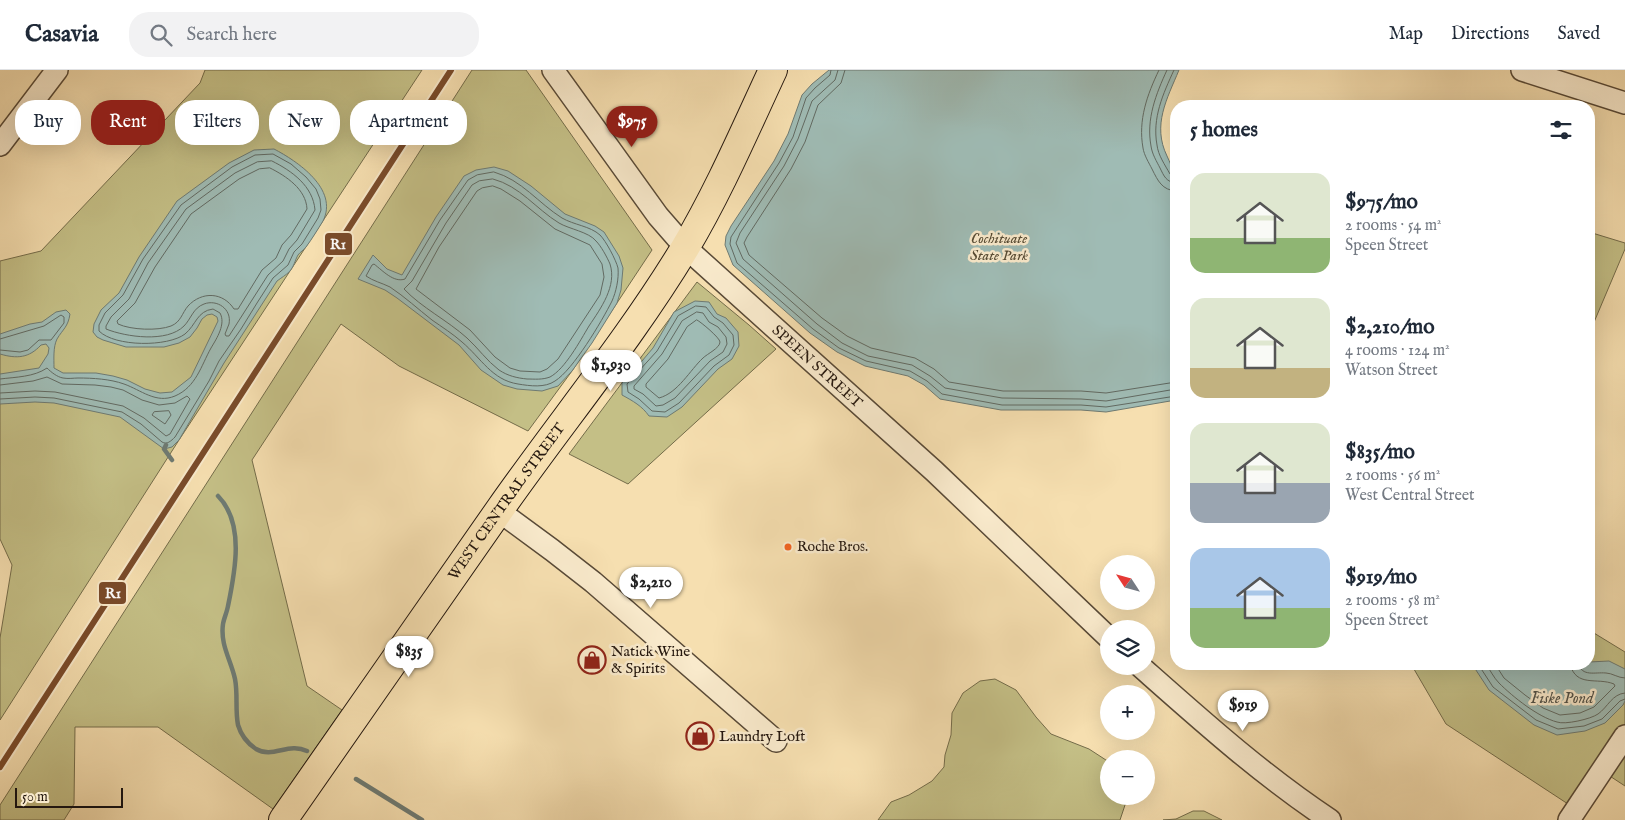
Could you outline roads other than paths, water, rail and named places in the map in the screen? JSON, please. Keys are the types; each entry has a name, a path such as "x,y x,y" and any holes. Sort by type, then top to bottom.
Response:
{"main road":[{"name":"WEST CENTRAL STREET","path":"283,820 499,511 651,301 685,247 724,175 773,70"}],"street":[{"path":"0,145 57,70"},
{"name":"SPEEN STREET","path":"554,70 658,216 685,247 915,454 1100,629"},
{"path":"1522,70 1625,104"},
{"path":"499,511 593,582 776,741"},
{"path":"1150,675 1244,756 1330,820"},
{"path":"1568,820 1625,736"}],"water":[{"name":"Cochituate State Park","path":"829,70 1179,70 1166,102 1161,123 1163,145 1170,162 1170,401 1106,412 1081,410 1001,410 940,399 924,385 908,376 865,366 837,352 810,333 733,265 725,245 726,236 774,161 788,134 802,95"},
{"path":"274,149 304,169 321,187 326,209 323,221 306,247 298,255 291,270 277,281 224,363 179,440 172,447 164,449 120,417 54,403 0,404 0,374 39,368 48,354 49,348 46,344 41,345 32,353 17,357 0,354 0,334 42,322 56,312 66,310 70,314 69,318 67,325 57,339 54,353 54,368 63,373 96,373 113,376 160,393 172,392 191,377 218,321 217,317 212,314 202,319 190,337 179,343 164,347 126,347 103,340 93,332 94,324 101,310 119,293 139,257 177,201 229,163 254,150"},
{"path":"494,167 508,171 531,186 565,214 595,226 604,232 619,256 623,268 621,290 617,303 592,343 572,371 558,386 542,391 517,389 503,385 481,370 459,345 397,298 385,290 358,279 373,255 387,269 402,275 436,217 464,176 476,170"},
{"path":"695,301 709,302 717,314 726,318 738,332 739,346 732,359 718,369 682,407 667,417 649,416 634,402 622,395 622,383 653,348 674,312"},
{"name":"Fiske Pond","path":"1609,661 1625,669 1625,701 1623,705 1605,723 1585,731 1557,735 1534,725 1489,690 1476,670 1595,670 1595,662"}],"waterway":[{"path":"166,445 164,449 172,460"},
{"path":"218,496 232,520 235,534 235,563 222,632 224,646 235,679 239,729 250,744 262,752 275,752 293,748 307,751"},
{"path":"356,779 422,820"}],"place":[{"name":"Roche Bros.","path":"788,547"},
{"name":"Natick Wine & Spirits","path":"592,660"},
{"name":"Laundry Loft","path":"700,736"}]}
